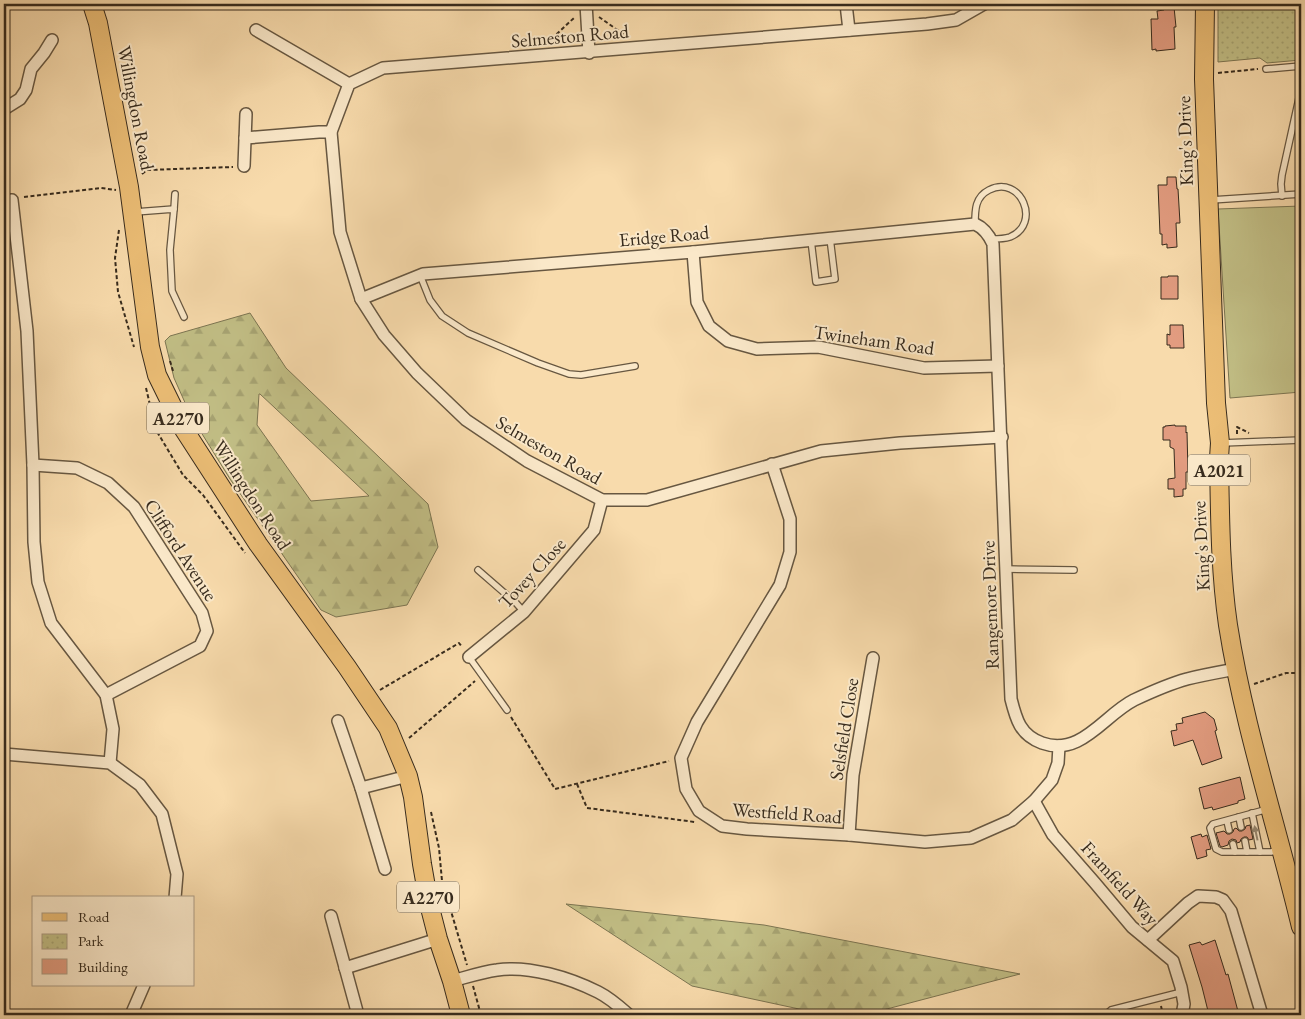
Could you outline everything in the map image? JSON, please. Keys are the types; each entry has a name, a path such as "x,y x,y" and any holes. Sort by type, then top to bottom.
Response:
{"main road":[{"name":"Willingdon Road","path":"92,4 98,23 129,187 150,347 157,375 183,428 258,544 352,673 388,728 408,776 413,797 429,904 461,1015"},
{"name":"King's Drive","path":"1205,4 1204,74 1215,393 1220,443 1219,467 1224,588 1240,689 1301,927"}],"street":[{"path":"846,4 849,30"},
{"name":"Selmeston Road","path":"984,4 956,20 927,24 383,68 349,84 330,132 340,232 361,300 384,335 411,367 466,420 527,461 602,500 648,500 821,451 900,443 1002,437"},
{"path":"586,5 588,52"},
{"path":"256,30 349,84"},
{"path":"4,109 20,98 26,90 31,69 52,40"},
{"path":"244,166 246,114"},
{"path":"245,138 330,132"},
{"path":"4,201 12,200 27,331 33,465 34,542 38,582 51,623 106,695 113,729 110,763"},
{"path":"975,224 982,227 991,240"},
{"name":"Eridge Road","path":"361,300 423,274 693,252 975,224"},
{"name":"Rangemore Drive","path":"991,240 993,244 1002,437 1011,699 1017,722 1029,736 1048,745 1060,746"},
{"name":"Twineham Road","path":"693,252 698,302 709,326 728,341 757,349 818,347 924,368 998,366"},
{"name":"Westfield Road","path":"772,464 790,519 790,552 780,585 697,722 682,758 686,789 699,811 722,826 746,829 925,842 970,838 1012,820 1034,802 1052,780 1058,763 1060,746"},
{"name":"Clifford Avenue","path":"33,465 77,468 108,483 134,507 202,613 207,632 200,646 106,695"},
{"name":"Tovey Close","path":"470,657 524,612 594,530 602,500"},
{"name":"Selsfield Close","path":"849,835 853,775 873,658"},
{"path":"1060,746 1080,740 1126,704 1155,690 1187,679 1236,669"},
{"path":"338,721 385,869"},
{"path":"4,754 110,763 140,785 162,814 177,874 175,896"},
{"path":"360,788 408,776"},
{"name":"Framfield Way","path":"1034,802 1053,835 1132,926 1173,961 1182,992 1184,1004 1182,1015"},
{"path":"1148,940 1198,896 1216,896 1223,900 1231,911 1262,1015"},
{"path":"331,916 358,1015"},
{"path":"345,968 438,939"},
{"path":"452,981 498,970 517,969 543,973 570,980 600,992 630,1015"},
{"path":"131,1015 144,986"}],"lane":[{"path":"1266,69 1301,66"},
{"path":"1282,196 1282,175 1301,90"},
{"path":"975,224 976,203 985,192 993,188 1008,188 1021,197 1026,212 1025,221 1019,232 1011,237 991,240"},
{"path":"175,194 170,250 172,291 184,317"},
{"path":"1209,200 1301,194"},
{"path":"133,212 174,209"},
{"path":"811,240 816,282 835,279 830,238"},
{"path":"420,275 430,300 442,316 476,337 569,374 581,375 635,366"},
{"path":"1220,443 1301,440"},
{"path":"1006,569 1074,570"},
{"path":"478,570 524,612"},
{"path":"470,657 507,710"},
{"path":"1270,808 1213,824 1210,828 1216,849 1222,852 1281,850"},
{"path":"1252,813 1260,852"},
{"path":"1239,817 1241,827"},
{"path":"1227,820 1229,830"},
{"path":"1245,841 1247,852"},
{"path":"1233,844 1235,852"},
{"path":"1105,1015 1111,1010 1182,992"}],"path":[{"path":"532,57 586,5 642,48"},
{"path":"1204,74 1266,69"},
{"path":"170,359 174,378"},
{"path":"380,690 460,644 470,657"},
{"path":"1240,689 1286,674 1301,673"},
{"path":"406,732 409,738 482,675"},
{"path":"507,710 555,789 682,758"},
{"path":"577,784 587,808 722,826"},
{"path":"430,810 439,848 442,881 481,1015"},
{"path":"1161,1006 1163,1015"}],"green space":[{"path":"1218,4 1301,4 1301,60 1267,63 1260,58 1218,62"},
{"path":"1301,206 1301,392 1230,398 1218,209"},
{"path":"250,313 286,368 428,504 438,547 407,605 336,617 321,610 230,479 191,416 174,378 165,341 170,336","holes":["260,394 369,496 311,501 257,425"]},
{"path":"566,904 764,925 1020,974 864,1015 827,1015 692,986"}],"building":[{"path":"1174,7 1176,27 1174,27 1175,49 1152,50 1151,19 1158,19 1157,11 1164,10 1163,8"},
{"path":"1167,177 1176,177 1180,223 1176,223 1177,247 1167,248 1167,244 1162,245 1162,234 1160,234 1158,185 1167,185"},
{"path":"1178,276 1178,299 1161,299 1161,277"},
{"path":"1170,325 1183,325 1184,348 1170,348 1170,345 1167,345 1167,334 1170,335"},
{"path":"1186,426 1188,472 1186,472 1186,489 1183,489 1183,496 1174,497 1174,489 1168,489 1168,479 1175,478 1174,449 1170,447 1170,440 1163,440 1163,427"},
{"path":"1205,712 1214,719 1222,758 1202,765 1193,740 1174,746 1171,731 1177,730 1176,724 1183,723 1182,718"},
{"path":"1240,777 1245,799 1238,801 1238,803 1213,810 1212,807 1204,809 1199,788"},
{"path":"1250,825 1253,839 1249,840 1247,837 1244,837 1237,843 1236,840 1232,839 1228,845 1220,846 1216,833 1224,831 1230,834 1236,828 1242,831 1246,826"},
{"path":"1201,834 1202,837 1207,835 1211,849 1206,850 1207,856 1197,859 1191,837"},
{"path":"1215,940 1226,975 1228,974 1239,1015 1209,1015 1189,945 1200,942 1202,945"}]}
